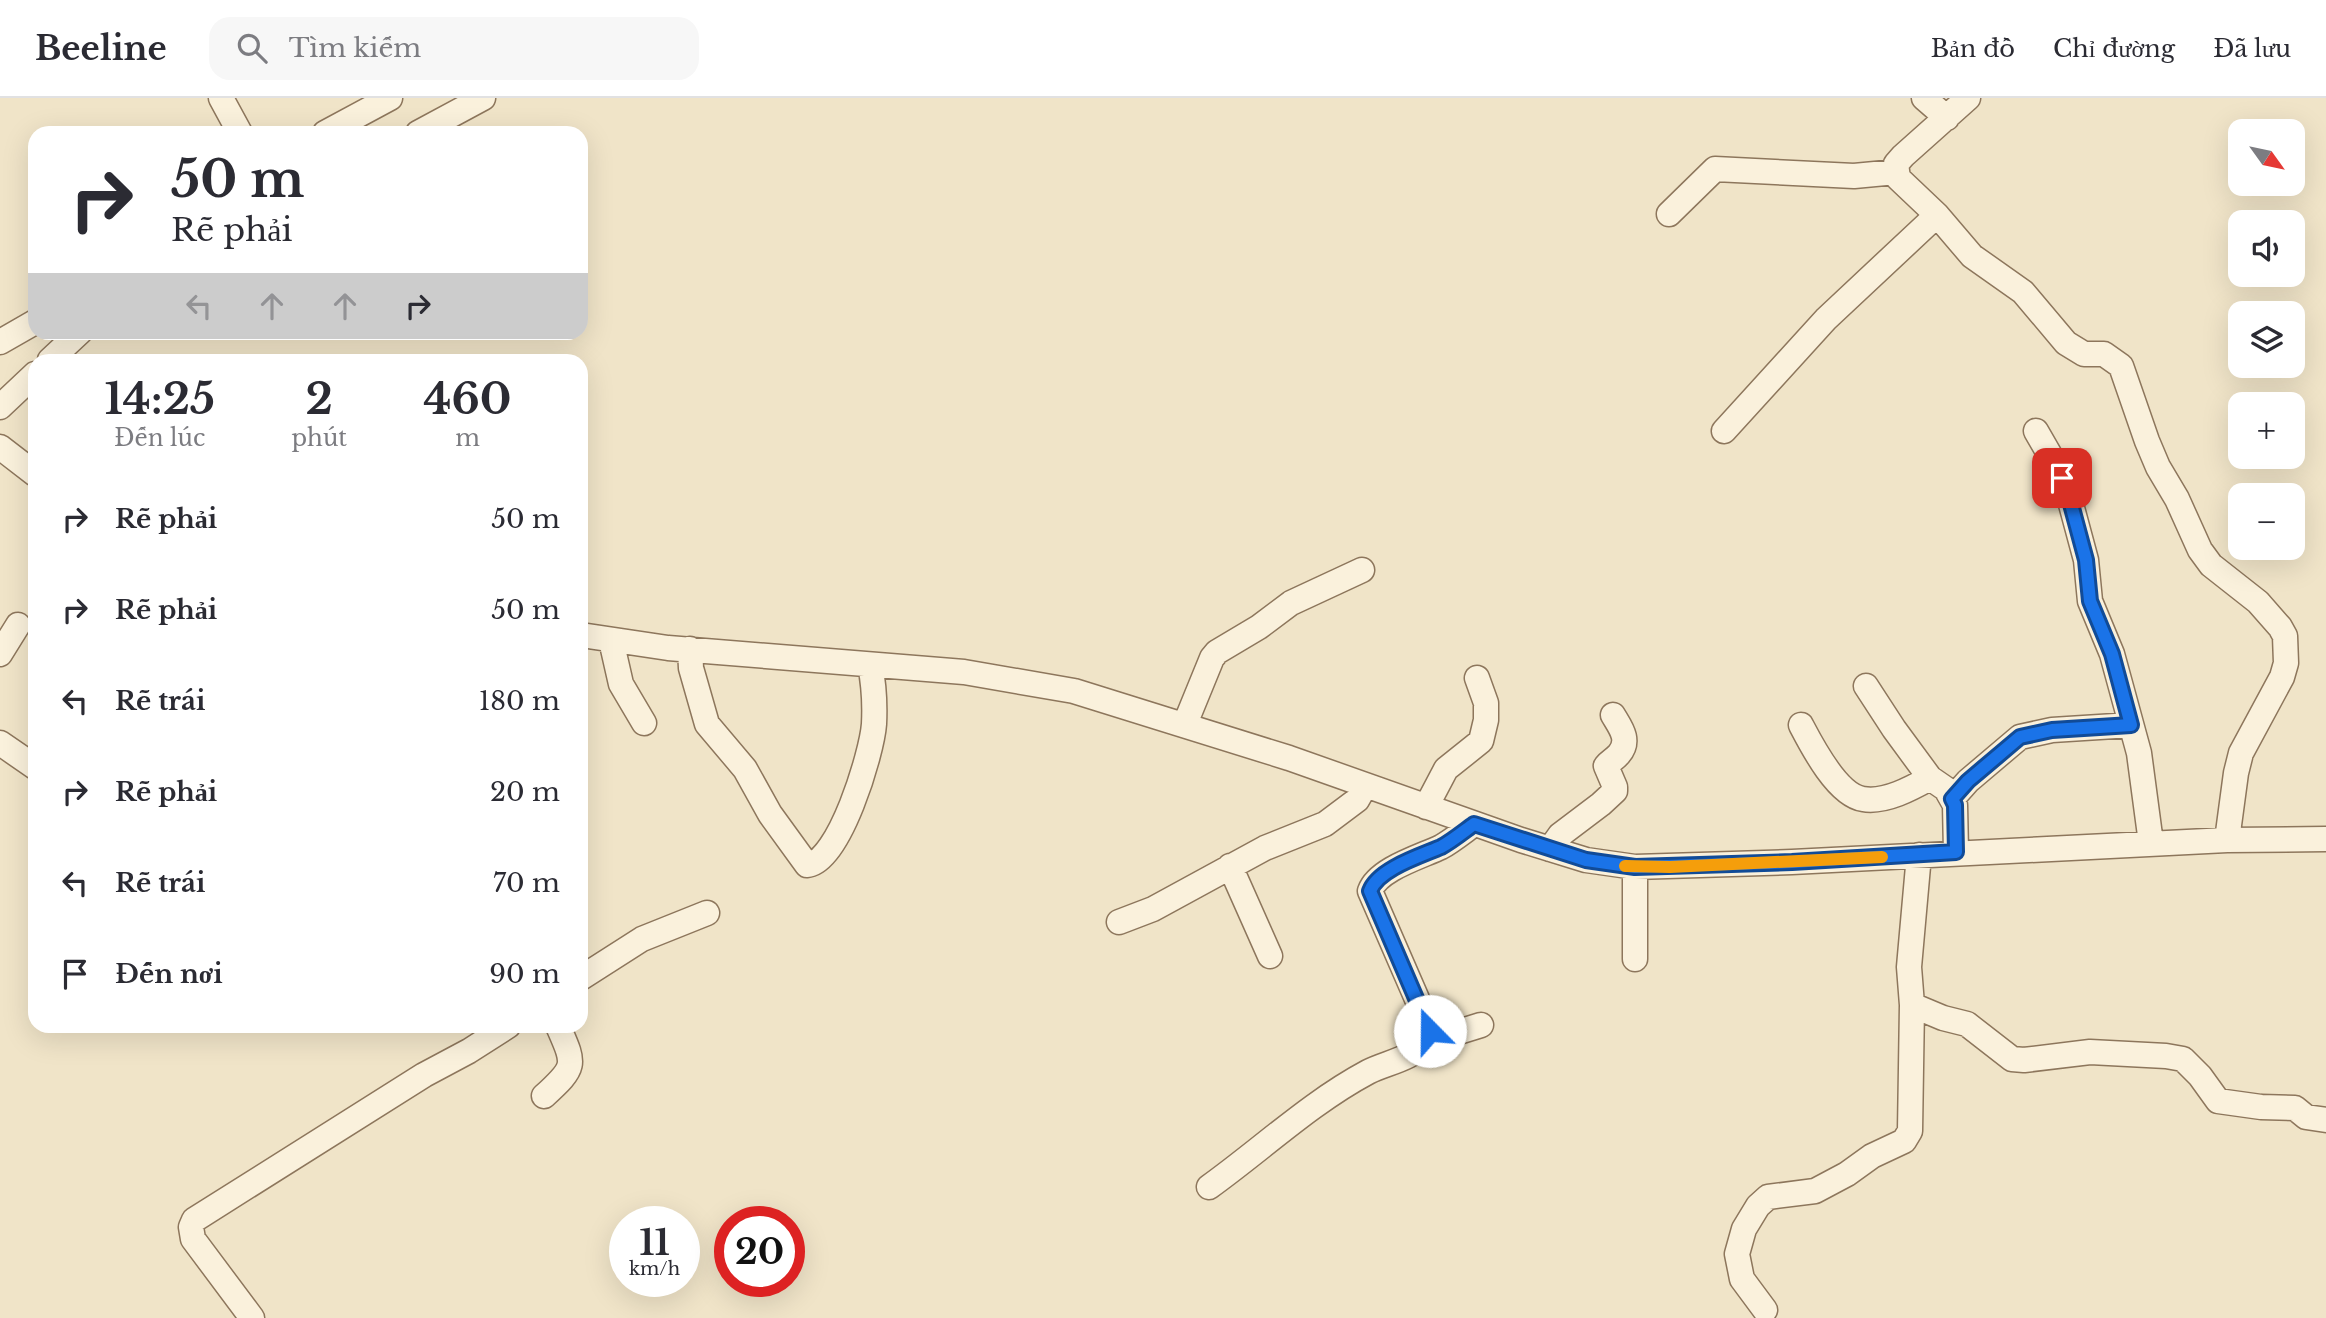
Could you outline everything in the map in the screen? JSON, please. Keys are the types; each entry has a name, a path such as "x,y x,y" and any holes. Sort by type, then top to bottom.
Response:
{"street":[{"path":"221,98 236,126"},
{"path":"338,126 390,98"},
{"path":"431,126 483,98"},
{"path":"1924,98 1947,118"},
{"path":"1968,98 1903,156 1896,164 1898,178 1937,215 1972,256 2024,292 2066,343 2084,354 2104,354 2121,366 2151,450 2200,550 2211,565 2258,602 2280,626 2285,636 2286,663 2282,677 2241,753 2227,840"},
{"path":"1669,215 1715,169 1854,176 1896,172"},
{"path":"1724,431 1826,319 1937,215"},
{"path":"1,340 28,326"},
{"path":"56,354 71,340"},
{"path":"0,407 28,381"},
{"path":"2036,431 2068,493 2086,560 2090,601 2112,654 2139,753 2151,843"},
{"path":"0,447 28,469"},
{"path":"1185,724 1212,658 1217,652 1259,627 1291,603 1362,570"},
{"path":"0,654 18,625"},
{"path":"588,636 690,649 964,672 1074,691 1289,758 1550,849 1586,860 1635,867 2151,843 2326,839"},
{"path":"611,640 621,684 644,723"},
{"path":"690,649 691,668 707,724 745,769 770,814 807,865 815,865 822,858 851,811 856,797 874,727 874,687 870,665"},
{"path":"1426,807 1446,769 1481,741 1486,720 1486,703 1477,678"},
{"path":"1866,686 1930,778 1946,789 1952,799 1955,805 1956,852"},
{"path":"1550,849 1560,835 1615,791 1606,766 1619,754 1625,742 1623,732 1613,715"},
{"path":"1801,725 1826,769 1857,797 1866,800 1902,793 1930,778"},
{"path":"1952,799 1968,781 2020,737 2052,730 2131,725"},
{"path":"0,743 28,761"},
{"path":"1119,922 1153,909 1265,848 1325,824 1357,800 1365,786"},
{"path":"1209,1187 1310,1109 1368,1072 1414,1052 1426,1041 1430,1031 1427,1022 1370,891 1372,885 1382,876 1443,845 1474,824"},
{"path":"1765,1310 1742,1279 1737,1254 1744,1229 1758,1206 1768,1197 1815,1191 1847,1174 1872,1156 1904,1141 1910,1132 1912,1005 1909,967 1919,855"},
{"path":"1230,866 1270,956"},
{"path":"1635,867 1635,958"},
{"path":"588,974 642,939 707,913"},
{"path":"1912,1005 1943,1018 1967,1024 2012,1059 2090,1052 2166,1056 2189,1063 2218,1101 2295,1108 2306,1117 2326,1120"},
{"path":"1426,1041 1481,1025"},
{"path":"252,1318 193,1239 191,1227 194,1220 497,1033"},
{"path":"544,1096 565,1077 571,1065 570,1054 561,1033"}],"slow traffic":[{"path":"1625,866 1670,867 1882,857"}],"route":[{"path":"1430,1031 1370,891 1372,885 1382,876 1443,845 1474,824 1586,860 1635,867 1792,862 1956,852 1955,805 1952,799 1968,781 2020,737 2052,730 2131,725 2112,654 2090,601 2086,560 2062,478"}]}
